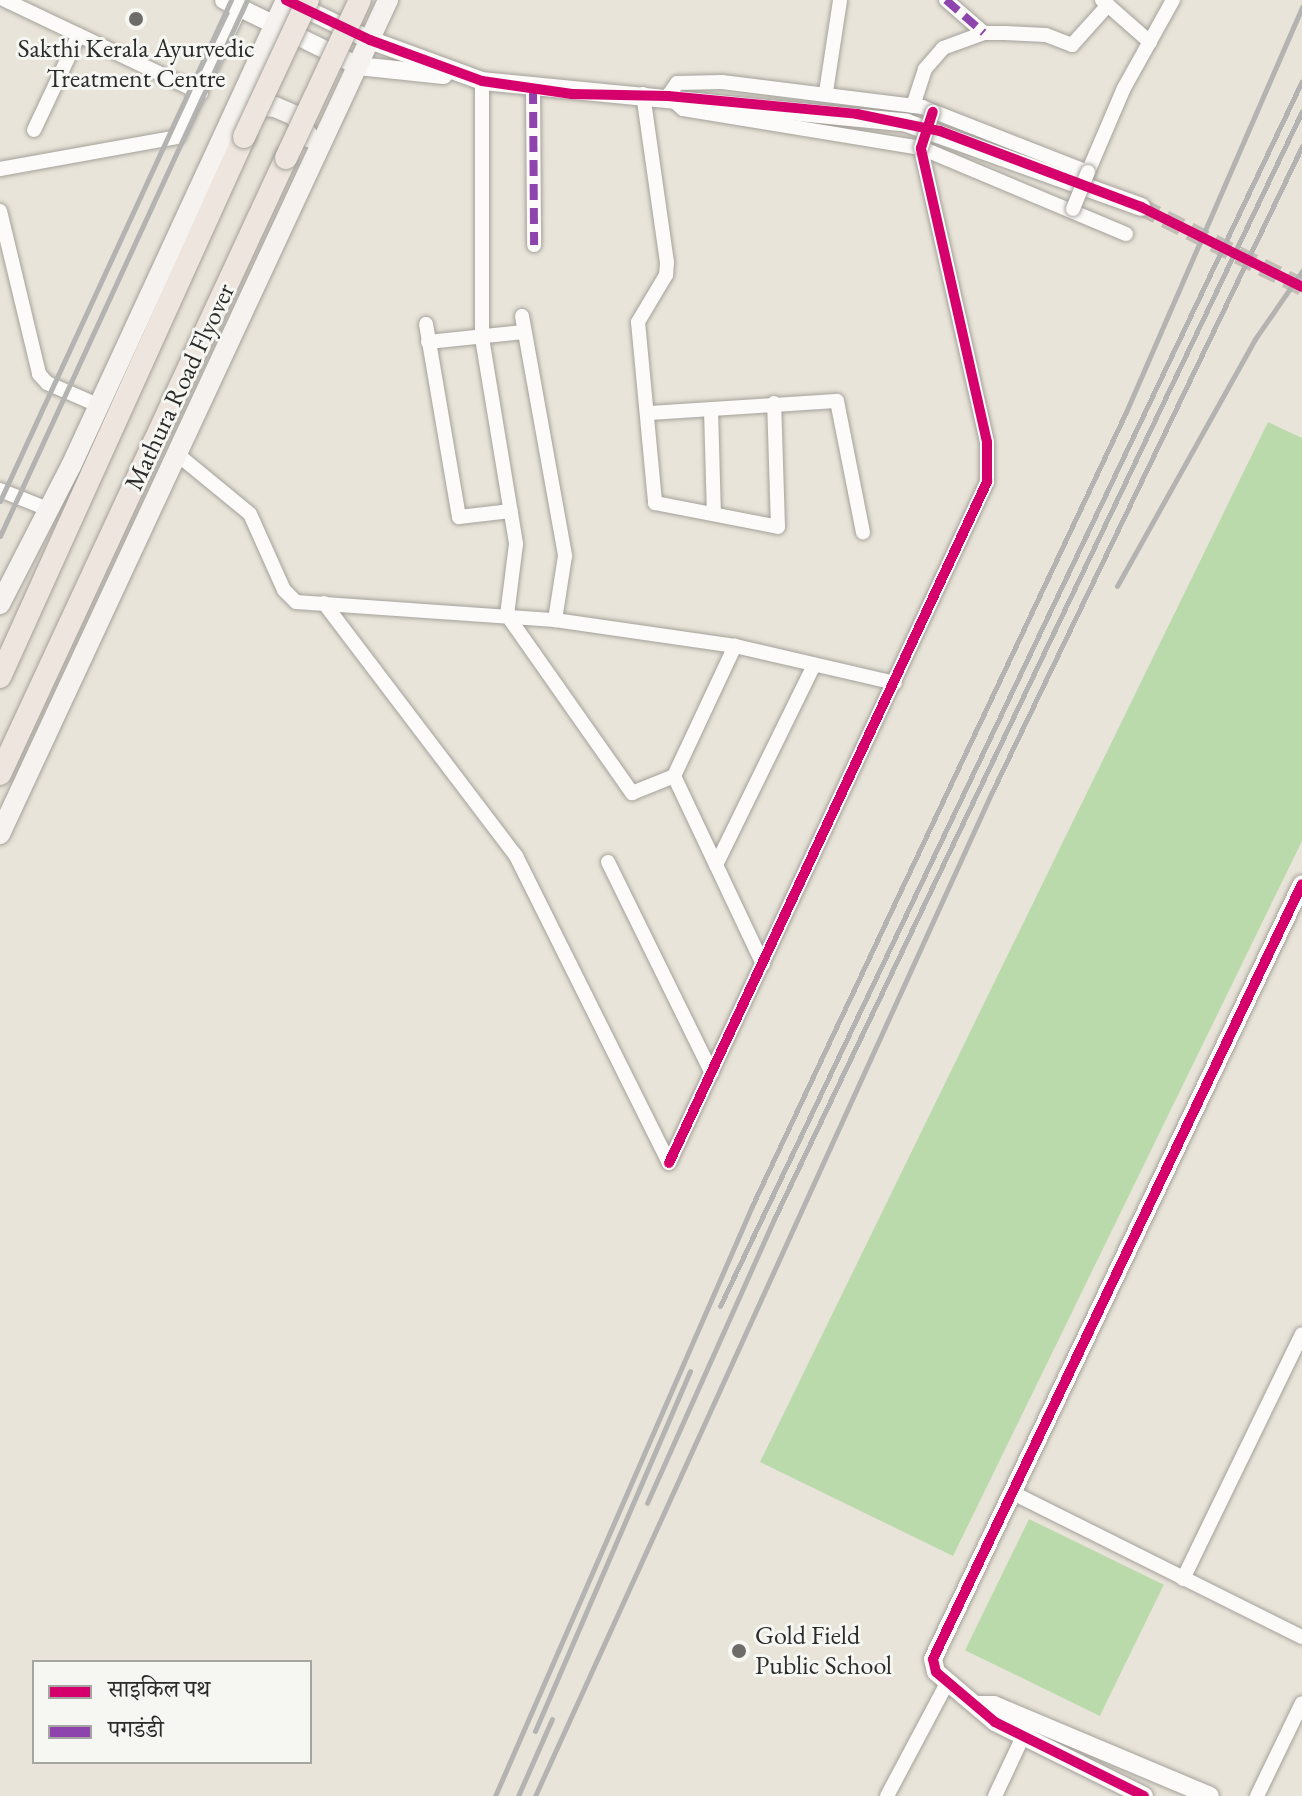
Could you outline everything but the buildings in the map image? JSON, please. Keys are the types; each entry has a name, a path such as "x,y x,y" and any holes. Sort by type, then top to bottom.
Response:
{"highway":[{"name":"Mathura Road Flyover","path":"0,677 308,0"},
{"name":"Mathura Road Flyover","path":"0,774 360,0"}],"main road":[{"path":"190,215 198,176 286,0"},
{"path":"0,834 388,0"},
{"path":"0,604 100,406 190,215 272,24"},
{"path":"234,117 253,105 294,115 308,133 315,156"}],"street":[{"path":"5,0 201,93"},
{"path":"286,0 370,40 476,80"},
{"path":"826,92 840,0"},
{"path":"946,0 984,33"},
{"path":"1073,209 1150,42 1173,0"},
{"path":"913,106 925,69 943,48 984,33 1031,33 1072,45 1105,3 1150,42"},
{"path":"0,169 169,140 183,130 201,93 232,4 358,66 533,88 668,96 907,123 1141,207"},
{"path":"34,130 79,35"},
{"path":"476,80 482,338 516,544 507,615 632,793 674,776 735,646"},
{"path":"668,96 677,83 694,83 826,92 913,106 1088,172"},
{"path":"533,88 534,245"},
{"path":"643,94 667,262 666,275 638,322 649,413 655,503 778,527 774,403"},
{"path":"668,96 683,109 921,148 1073,209 1126,234"},
{"path":"324,603 516,856 669,1163 895,683 990,468 921,148 933,112"},
{"path":"0,211 42,380 100,406"},
{"path":"522,316 565,556 555,620"},
{"path":"426,324 459,517 511,511"},
{"path":"428,342 523,332"},
{"path":"649,413 837,401 863,532"},
{"path":"711,409 714,514"},
{"path":"177,454 250,514 284,590 296,602 555,620 735,646 895,683"},
{"path":"0,490 48,509"},
{"path":"716,865 814,665"},
{"path":"674,776 763,964"},
{"path":"608,862 712,1073"},
{"path":"1144,1796 1026,1729 994,1705 977,1705 947,1683 933,1659 1302,884"},
{"path":"1183,1579 1302,1334"},
{"path":"1013,1493 1302,1637"},
{"path":"887,1796 947,1683"},
{"path":"1257,1796 1302,1703"},
{"path":"995,1796 1026,1729"},
{"path":"1026,1729 1210,1796"}],"green space":[{"path":"1268,422 1302,438 1302,841 953,1556 760,1462"},
{"path":"1029,1519 1164,1585 1100,1716 965,1650"}],"tunnel":[{"path":"1141,207 1302,287"}],"railway":[{"path":"0,501 231,0"},
{"path":"0,536 247,0"},
{"path":"495,1796 752,1206 1126,412 1302,7"},
{"path":"720,1306 1302,81"},
{"path":"647,1503 775,1217 1302,111"},
{"path":"535,1796 992,792 1302,146"},
{"path":"1117,586 1255,339 1302,271"},
{"path":"535,1731 690,1371"},
{"path":"518,1796 552,1719"}],"marked path":[{"path":"946,0 984,33"},
{"path":"533,88 534,245"}],"cycle path":[{"path":"286,0 370,40 482,81 572,94 668,96 857,114 940,131 1141,207 1302,287"},
{"path":"669,1163 987,482 987,442 921,148 933,112"},
{"path":"1144,1796 995,1722 936,1672 933,1659 1302,884"}],"place":[{"name":"Sakthi Kerala Ayurvedic Treatment Centre","path":"136,19"},
{"name":"Gold Field Public School","path":"739,1651"}]}
